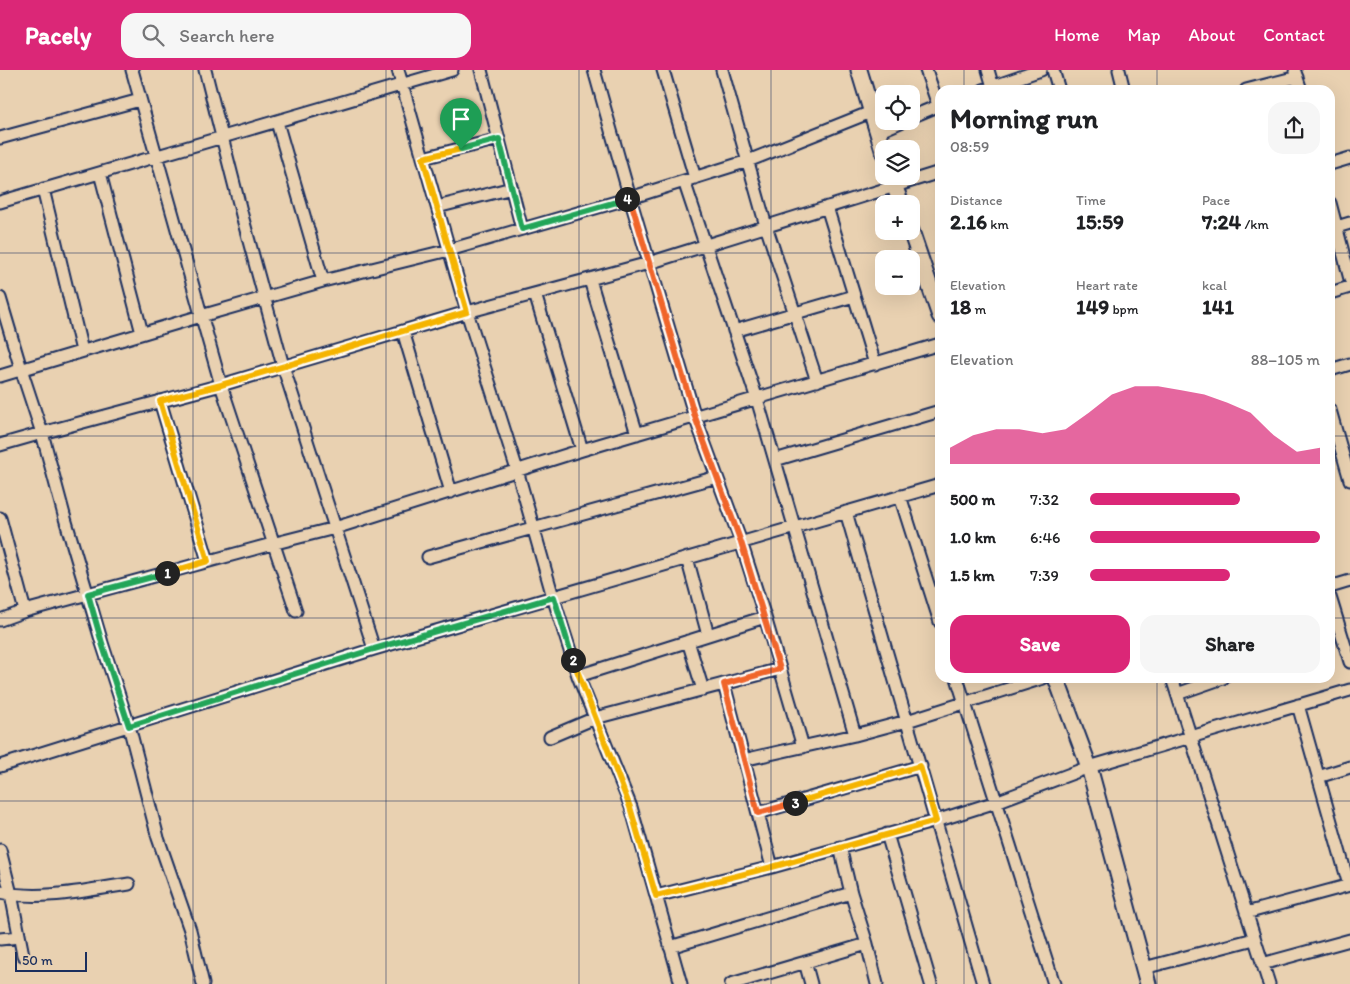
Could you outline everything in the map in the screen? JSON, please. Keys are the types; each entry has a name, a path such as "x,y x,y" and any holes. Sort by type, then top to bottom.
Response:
{"main road":[{"path":"859,70 880,140"},
{"path":"914,240 935,301"},
{"path":"1058,683 1089,767 1148,984"}],"street":[{"path":"132,70 221,385 272,544 296,611"},
{"path":"398,70 467,312 517,470 578,676 630,807 681,984"},
{"path":"0,202 452,70"},
{"path":"481,70 522,229"},
{"path":"594,70 695,417 741,542 803,747"},
{"path":"663,70 705,246 757,399 854,735"},
{"path":"722,70 766,226 817,381"},
{"path":"926,70 935,94"},
{"path":"988,70 988,85"},
{"path":"997,85 1041,70"},
{"path":"1053,70 1058,85"},
{"path":"1119,70 1123,85"},
{"path":"207,71 222,136 283,366 374,649"},
{"path":"1261,85 1296,73 1300,85"},
{"path":"0,138 140,100"},
{"path":"920,113 935,107"},
{"path":"0,376 264,298 449,250 630,198 748,161 871,112"},
{"path":"276,122 323,282"},
{"path":"878,132 882,130"},
{"path":"423,158 499,139"},
{"path":"1335,162 1350,158"},
{"path":"100,172 142,333"},
{"path":"920,176 935,173"},
{"path":"0,445 221,385 467,312 649,263 827,207 883,185"},
{"path":"437,206 512,188"},
{"path":"44,189 82,351"},
{"path":"827,207 874,364"},
{"path":"1335,227 1350,223"},
{"path":"1335,234 1350,279"},
{"path":"590,280 637,434"},
{"path":"1335,291 1350,286"},
{"path":"535,294 582,450"},
{"path":"734,330 854,296"},
{"path":"0,298 42,433 102,643 129,726 158,838 190,930 203,984"},
{"path":"403,331 451,492"},
{"path":"0,620 25,611 335,528 582,450 935,346"},
{"path":"1335,368 1350,364"},
{"path":"160,401 208,561"},
{"path":"775,460 935,412"},
{"path":"1335,428 1350,480"},
{"path":"428,557 717,477"},
{"path":"0,766 374,649 935,486"},
{"path":"900,496 935,606"},
{"path":"846,512 983,984"},
{"path":"0,518 25,611"},
{"path":"687,558 708,635"},
{"path":"1335,586 1350,581"},
{"path":"1335,613 1350,662"},
{"path":"578,676 765,617"},
{"path":"1335,638 1342,636"},
{"path":"688,641 703,690"},
{"path":"550,738 595,718 780,669"},
{"path":"960,683 1054,984"},
{"path":"743,760 907,721 1028,683"},
{"path":"1174,683 1269,984"},
{"path":"1177,694 1209,683"},
{"path":"724,684 772,867"},
{"path":"656,896 772,867 936,821 996,802 1089,767 1350,690"},
{"path":"1246,913 1349,885 1298,706"},
{"path":"758,813 920,766"},
{"path":"1318,777 1350,767"},
{"path":"887,834 931,984"},
{"path":"840,847 877,984"},
{"path":"0,850 6,893 23,955"},
{"path":"6,893 61,894 129,884"},
{"path":"670,947 851,893"},
{"path":"0,939 19,937"},
{"path":"1144,968 1254,938"},
{"path":"1262,964 1350,940"},
{"path":"731,984 867,944"},
{"path":"805,962 811,984"}],"route":[{"path":"499,139 522,229 630,198 695,417 741,542 780,669 724,684 758,813 920,766 936,821 772,867 656,896 630,807 578,676 554,597 374,649 129,726 88,594 208,561 160,401 221,385 467,312 423,158 461,149 499,139"}]}
